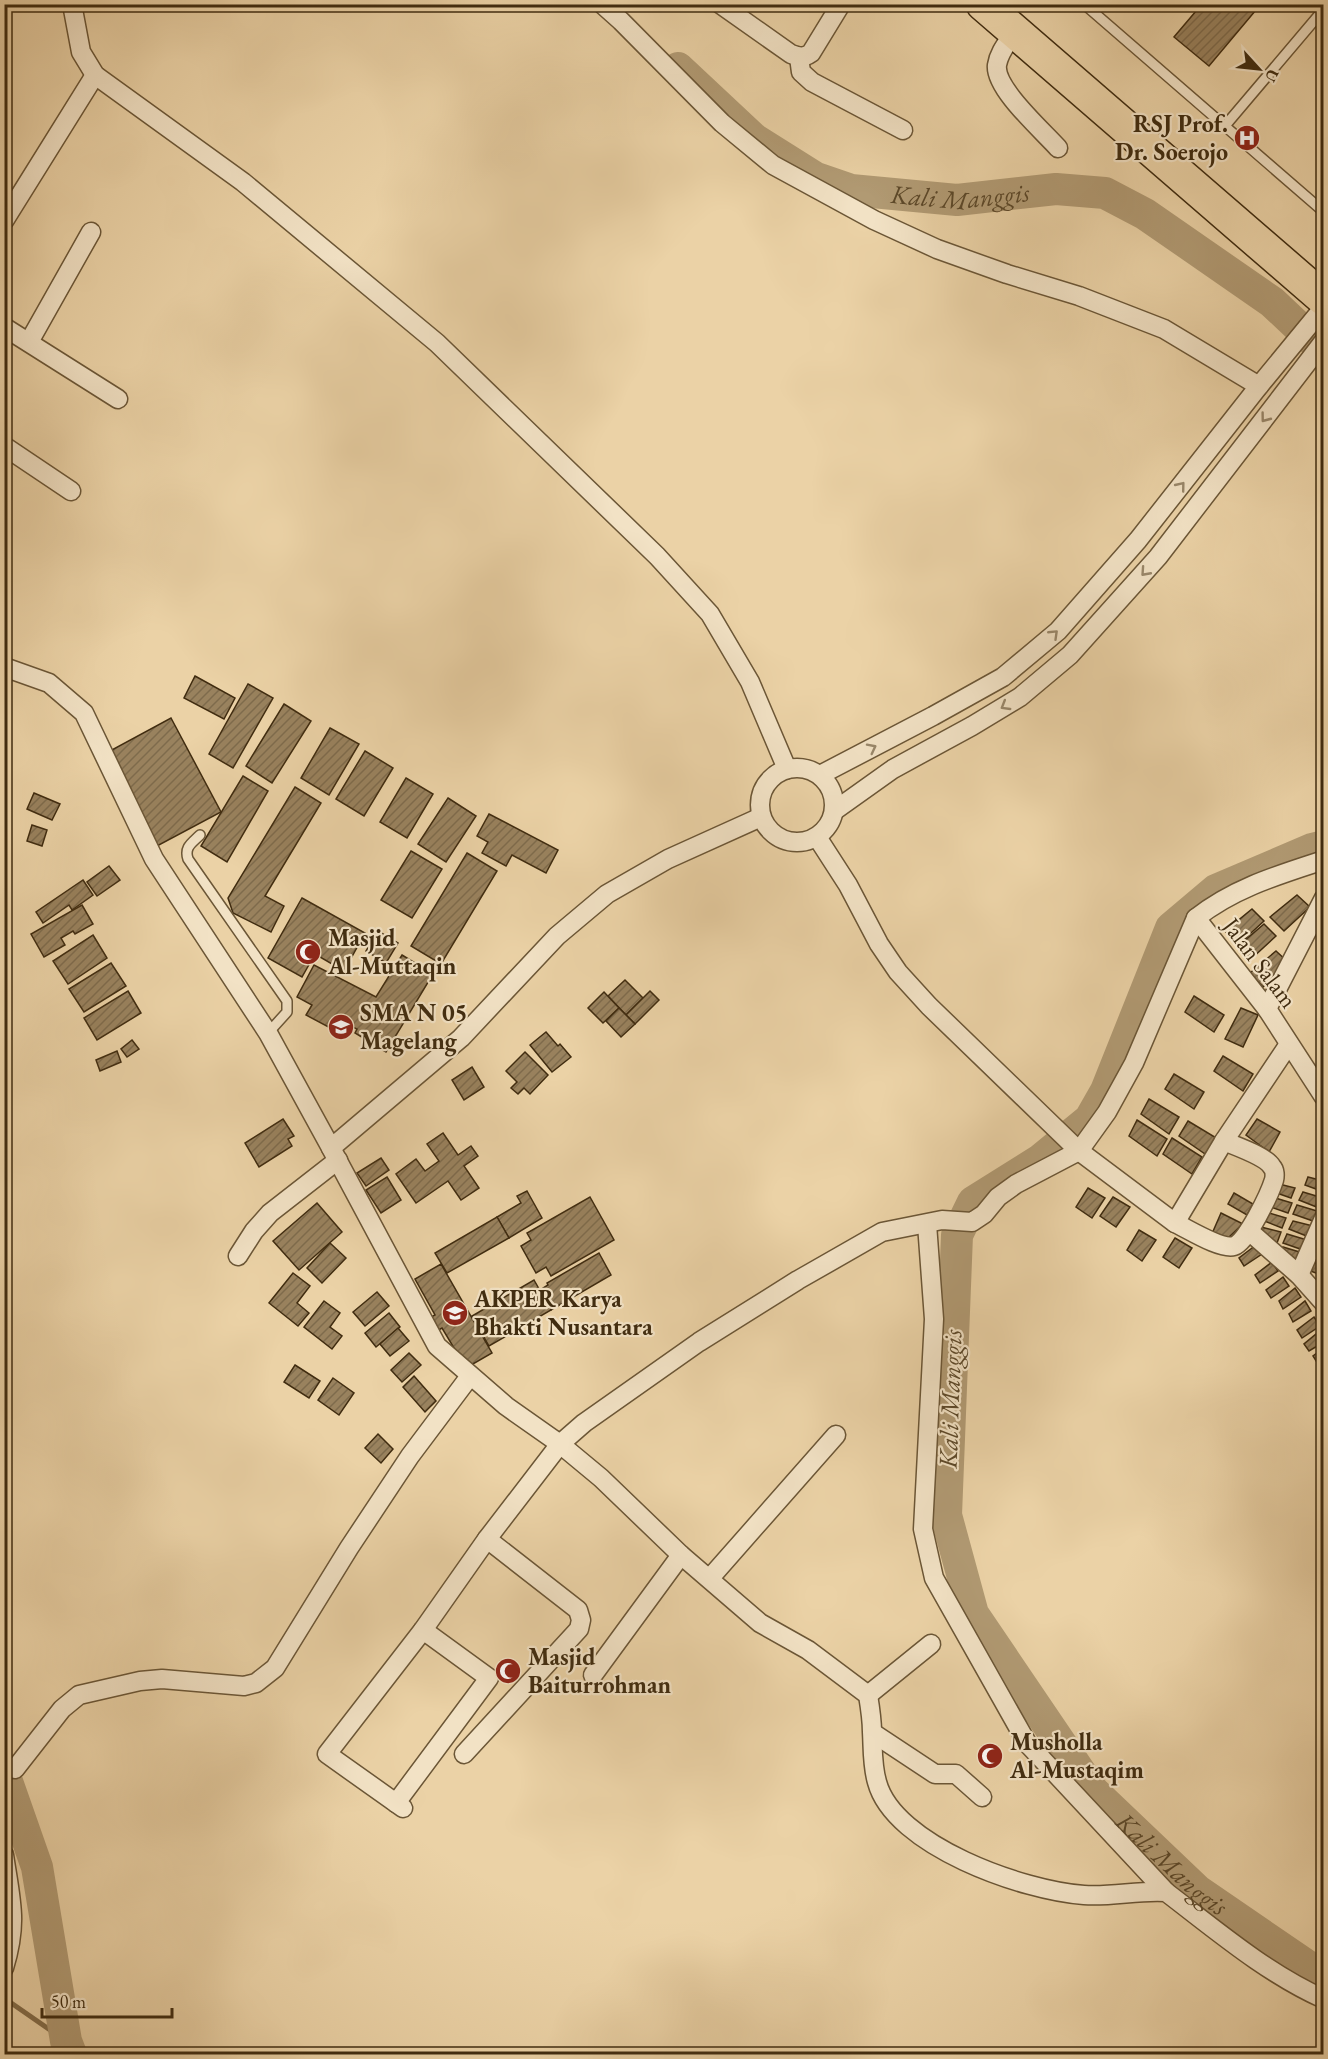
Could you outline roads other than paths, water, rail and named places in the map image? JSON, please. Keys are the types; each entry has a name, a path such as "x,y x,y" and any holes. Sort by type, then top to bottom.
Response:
{"highway":[{"path":"983,4 1317,311"}],"street":[{"path":"72,4 81,52 95,75 243,182 437,343 657,556 710,614 750,682 787,769"},
{"path":"602,4 722,123 773,165 890,228 937,249 1079,296 1164,329 1259,386"},
{"path":"720,4 791,54 799,57 811,52 841,4"},
{"path":"1015,31 1000,53 997,67 999,77 1009,94 1058,148"},
{"path":"799,57 801,72 812,82 903,130"},
{"path":"4,221 95,75"},
{"path":"29,342 91,232"},
{"path":"820,775 1003,677 1058,631 1138,540 1317,311 1323,307"},
{"path":"4,327 118,399"},
{"path":"834,811 892,769 1020,697 1061,662 1158,557 1323,341"},
{"path":"4,446 71,491"},
{"path":"1199,463 1222,476"},
{"path":"4,667 49,683 84,713 154,859 267,1033 335,1154 437,1346 506,1406 561,1444 601,1478 681,1555 760,1623 808,1650 868,1695 877,1782 889,1807 912,1828 946,1853 988,1872 1034,1887 1081,1895 1105,1896 1166,1892"},
{"path":"787,769 810,770 820,775 832,791 834,811 831,821 817,837 807,841 784,840 775,835 761,817 760,805 764,788 776,774 787,769"},
{"path":"238,1256 254,1231 270,1213 461,1038 557,936 607,894 668,859 761,817"},
{"path":"817,837 848,885 879,944 898,972 929,1006 1076,1149 1175,1223 1222,1246 1233,1247 1242,1242 1249,1231 1275,1177 1273,1167 1266,1160 1224,1141"},
{"path":"423,1630 489,1678 400,1805 327,1754 423,1630 487,1539 561,1444 584,1423 690,1349 798,1280 882,1232 935,1222 972,1222 984,1214 998,1197 1016,1184 1076,1149 1107,1112 1134,1064 1196,918 1215,902 1251,885 1323,860"},
{"path":"1267,1009 1323,898"},
{"name":"Jalan Salam","path":"1196,918 1267,1009 1323,1098"},
{"path":"1175,1223 1224,1141 1289,1044"},
{"path":"1299,1275 1323,1218"},
{"path":"935,1222 934,1319 922,1529 934,1578 1028,1743 1166,1892 1231,1942 1298,1988 1323,1999"},
{"path":"1249,1231 1299,1275 1323,1303"},
{"path":"15,1769 62,1709 79,1695 140,1681 162,1679 244,1686 266,1677 283,1656 349,1548 410,1456 470,1376"},
{"path":"710,1578 836,1435"},
{"path":"464,1754 579,1629 581,1620 578,1610 487,1539"},
{"path":"593,1675 681,1555"},
{"path":"868,1695 931,1644"},
{"path":"873,1733 935,1774 956,1774 982,1797"},
{"path":"4,1855 13,1919 10,1950 4,1968"}],"lane":[{"path":"1084,4 1323,212"},
{"path":"1224,127 1323,9"},
{"path":"200,835 188,847 186,853 188,859 287,1001 287,1012 267,1033"}],"waterway":[{"name":"Kali Manggis","path":"678,68 754,139 816,178 851,190 957,200 1056,189 1105,193 1145,214 1272,302 1324,351"},
{"name":"Kali Manggis","path":"1324,846 1216,890 1171,928 1106,1091 1090,1119 1040,1160 973,1202 957,1235 946,1515 973,1614 1093,1791 1198,1891 1309,1967 1324,1972"},
{"path":"4,1773 37,1867 66,2041 71,2054"},
{"path":"4,1998 66,2041"}],"place":[{"name":"RSJ Prof. Dr. Soerojo","path":"1247,138"},
{"name":"Masjid Al-Muttaqin","path":"308,952"},
{"name":"SMA N 05 Magelang","path":"341,1027"},
{"name":"AKPER Karya Bhakti Nusantara","path":"455,1313"},
{"name":"Masjid Baiturrohman","path":"508,1671"},
{"name":"Musholla Al-Mustaqim","path":"990,1756"}]}
